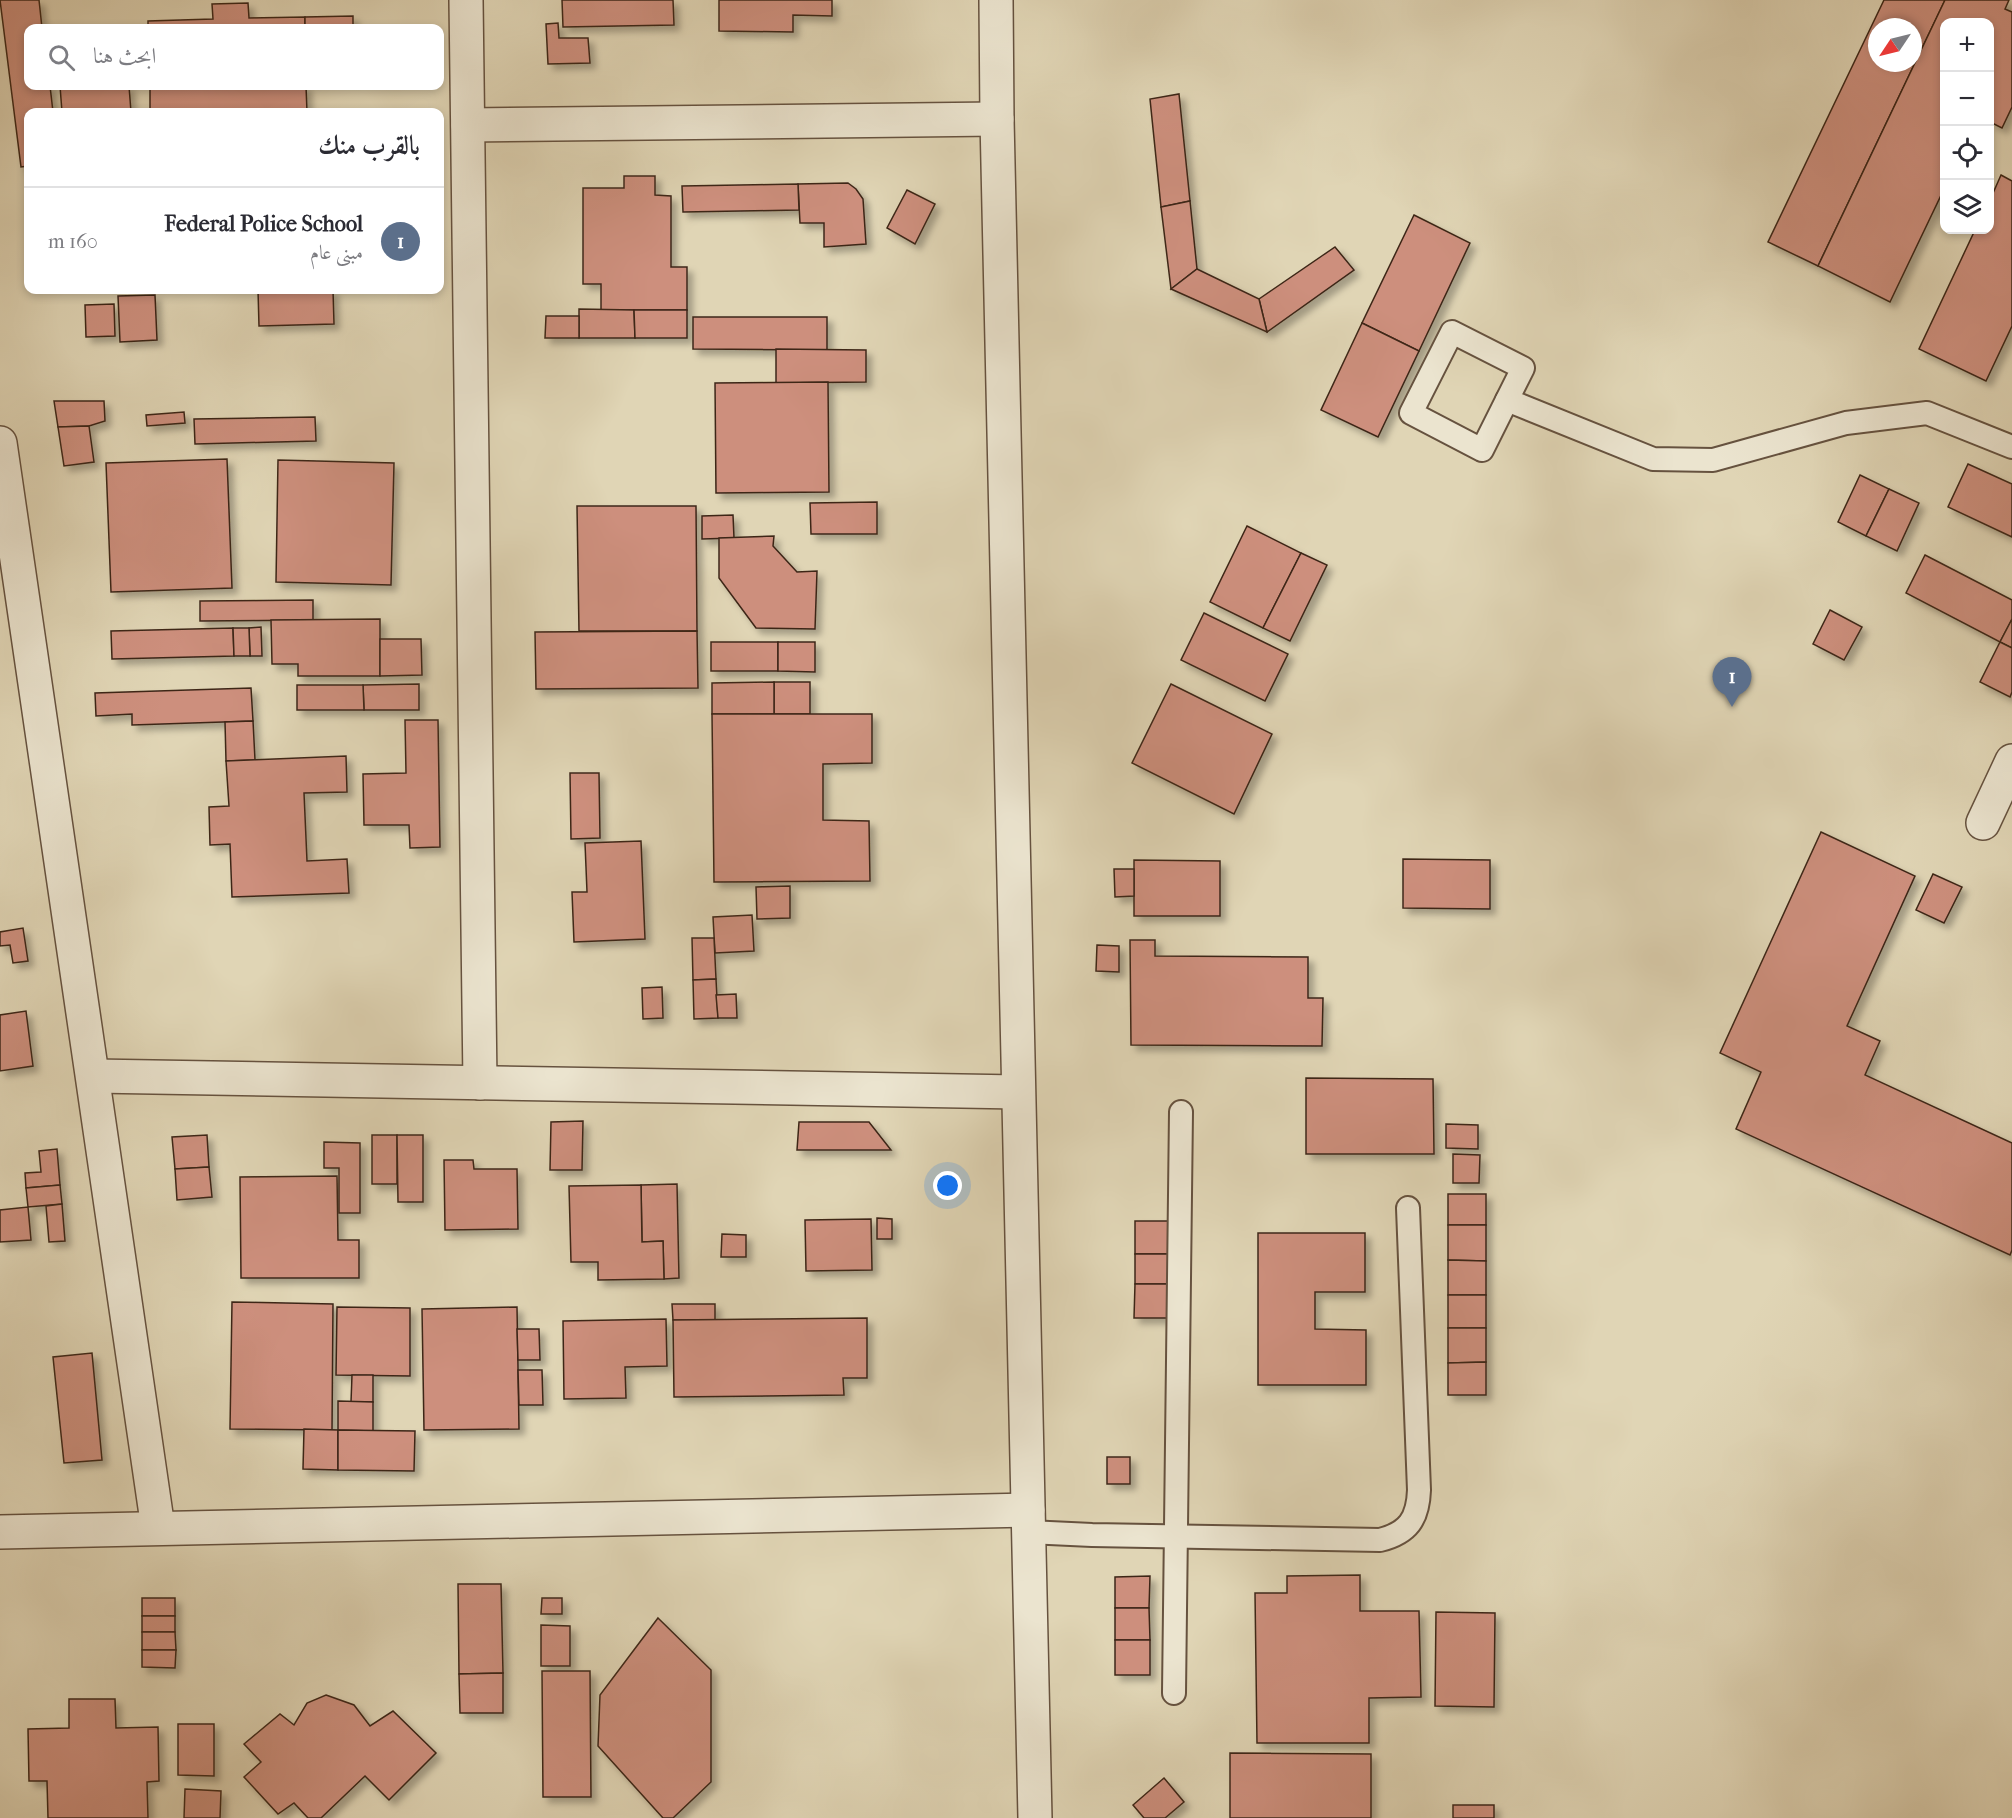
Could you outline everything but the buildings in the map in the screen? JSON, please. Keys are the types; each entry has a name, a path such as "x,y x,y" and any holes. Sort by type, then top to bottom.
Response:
{"street":[{"path":"466,0 480,1083"},
{"path":"996,0 1035,1818"},
{"path":"468,125 997,118"},
{"path":"0,443 94,1076 158,1528"},
{"path":"1983,823 2012,761"},
{"path":"94,1076 1018,1092"},
{"path":"0,1532 158,1528 1028,1521"}],"lane":[{"path":"1452,332 1523,368 1507,400 1482,450 1412,413 1452,332"},
{"path":"1507,400 1653,459 1713,460 1846,423 1927,413 2012,447"},
{"path":"1174,1693 1181,1112"},
{"path":"1028,1521 1176,1537 1380,1540 1393,1537 1406,1529 1414,1518 1419,1504 1408,1208"}],"place":[{"name":"Federal Police School","path":"1732,707"}]}
